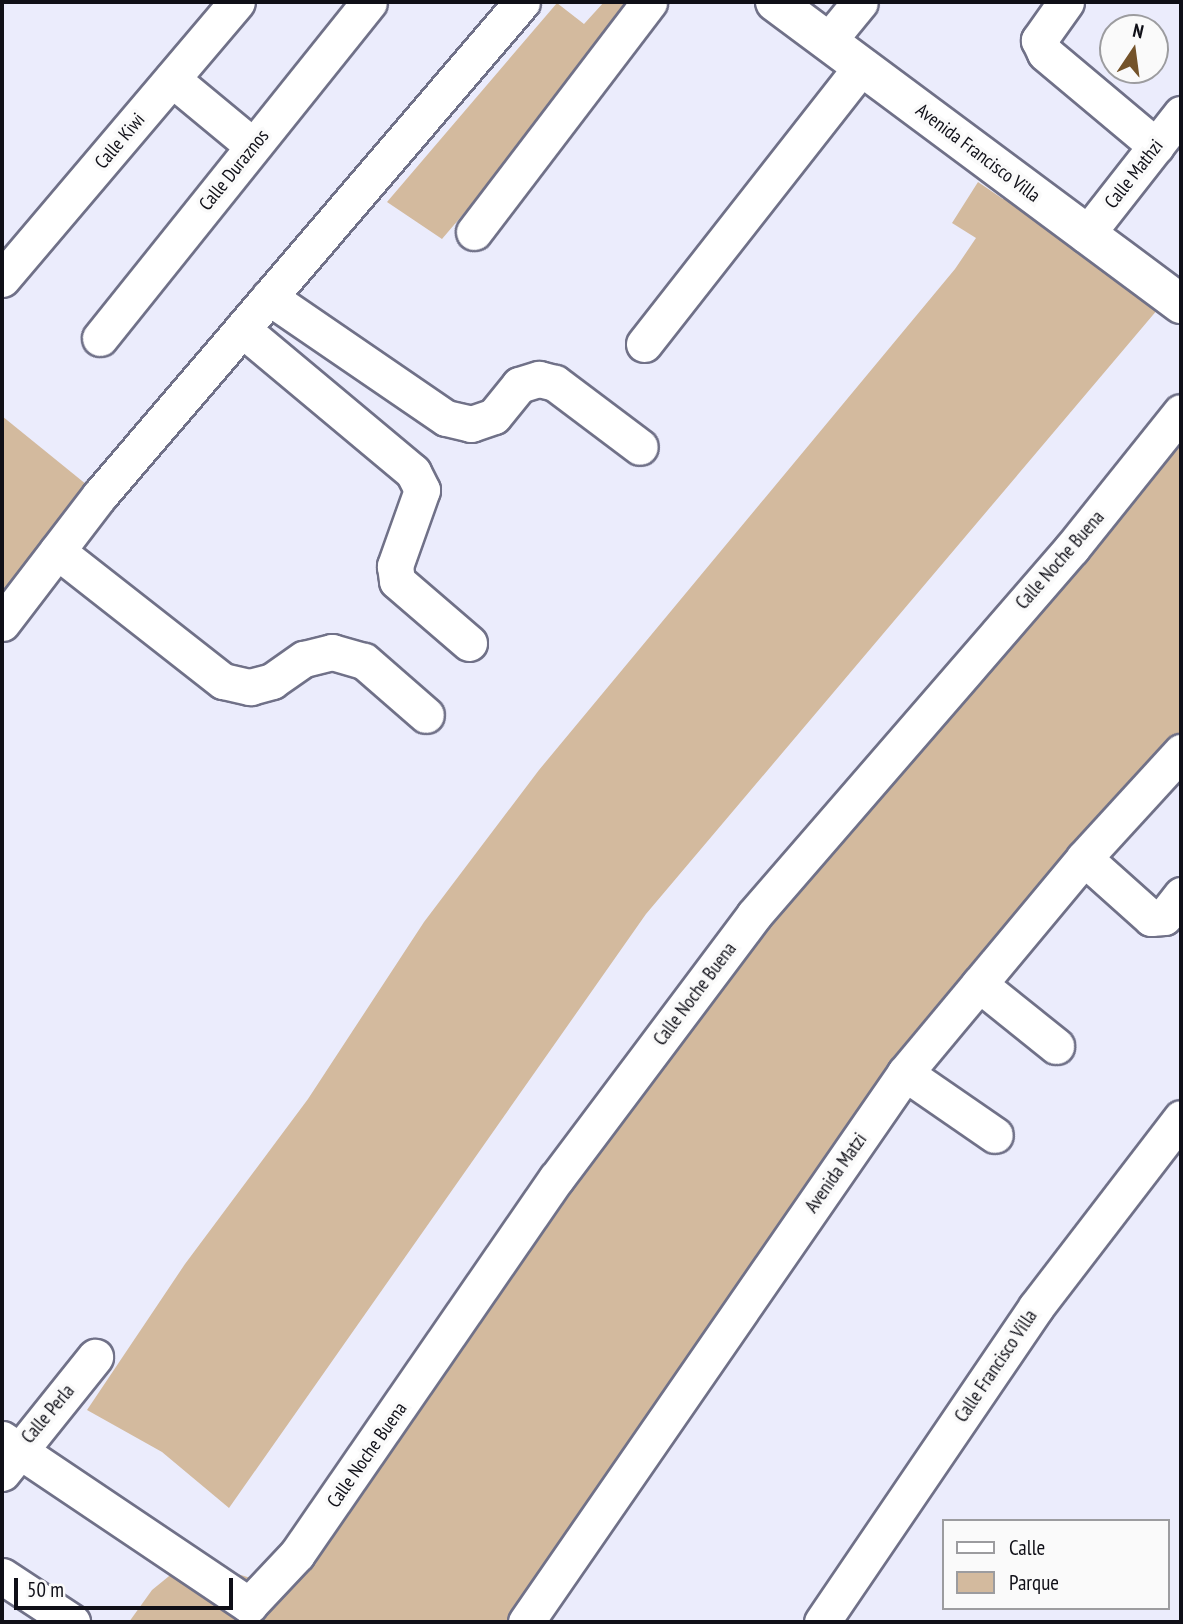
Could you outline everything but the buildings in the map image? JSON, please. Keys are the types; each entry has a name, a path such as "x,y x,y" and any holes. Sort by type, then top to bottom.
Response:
{"street":[{"name":"Calle Kiwi","path":"2,279 237,2"},
{"name":"Calle Duraznos","path":"100,338 369,2"},
{"path":"2,623 57,551 242,329 522,2"},
{"path":"474,232 649,2"},
{"name":"Avenida Francisco Villa","path":"775,2 1086,235 1177,293"},
{"path":"828,41 860,2"},
{"path":"1066,2 1039,40 1045,53 1156,146"},
{"path":"644,344 862,66"},
{"path":"172,79 253,146"},
{"name":"Calle Mathzi","path":"1086,235 1181,114"},
{"path":"269,297 446,418 471,424 494,416 519,385 539,379 555,383 640,447"},
{"path":"242,329 413,472 422,489 421,498 395,566 397,580 469,643"},
{"name":"Calle Noche Buena","path":"7,1454 248,1605 297,1554 556,1179 754,915 1072,548 1181,412"},
{"path":"57,551 223,681 250,687 272,681 304,659 332,652 364,661 426,715"},
{"name":"Avenida Matzi","path":"526,1622 905,1073 1084,858 1175,772"},
{"path":"1084,858 1151,918 1164,917 1181,895"},
{"path":"979,984 1056,1046"},
{"path":"905,1073 995,1135"},
{"name":"Calle Francisco Villa","path":"822,1622 1036,1307 1181,1118"},
{"name":"Calle Perla","path":"7,1454 95,1357"},
{"path":"2,1576 72,1622"}],"green space":[{"path":"604,2 644,2 442,239 387,202 557,3 584,24"},
{"path":"1016,180 1169,296 646,914 229,1508 162,1452 87,1410 185,1264 308,1099 424,922 539,770 955,269 976,238 952,223 978,182 1003,199"},
{"path":"1181,390 1181,763 924,1056 534,1622 129,1622 152,1590 190,1559 286,1589 569,1154 1170,410"},
{"path":"2,416 108,502 2,637"}]}
